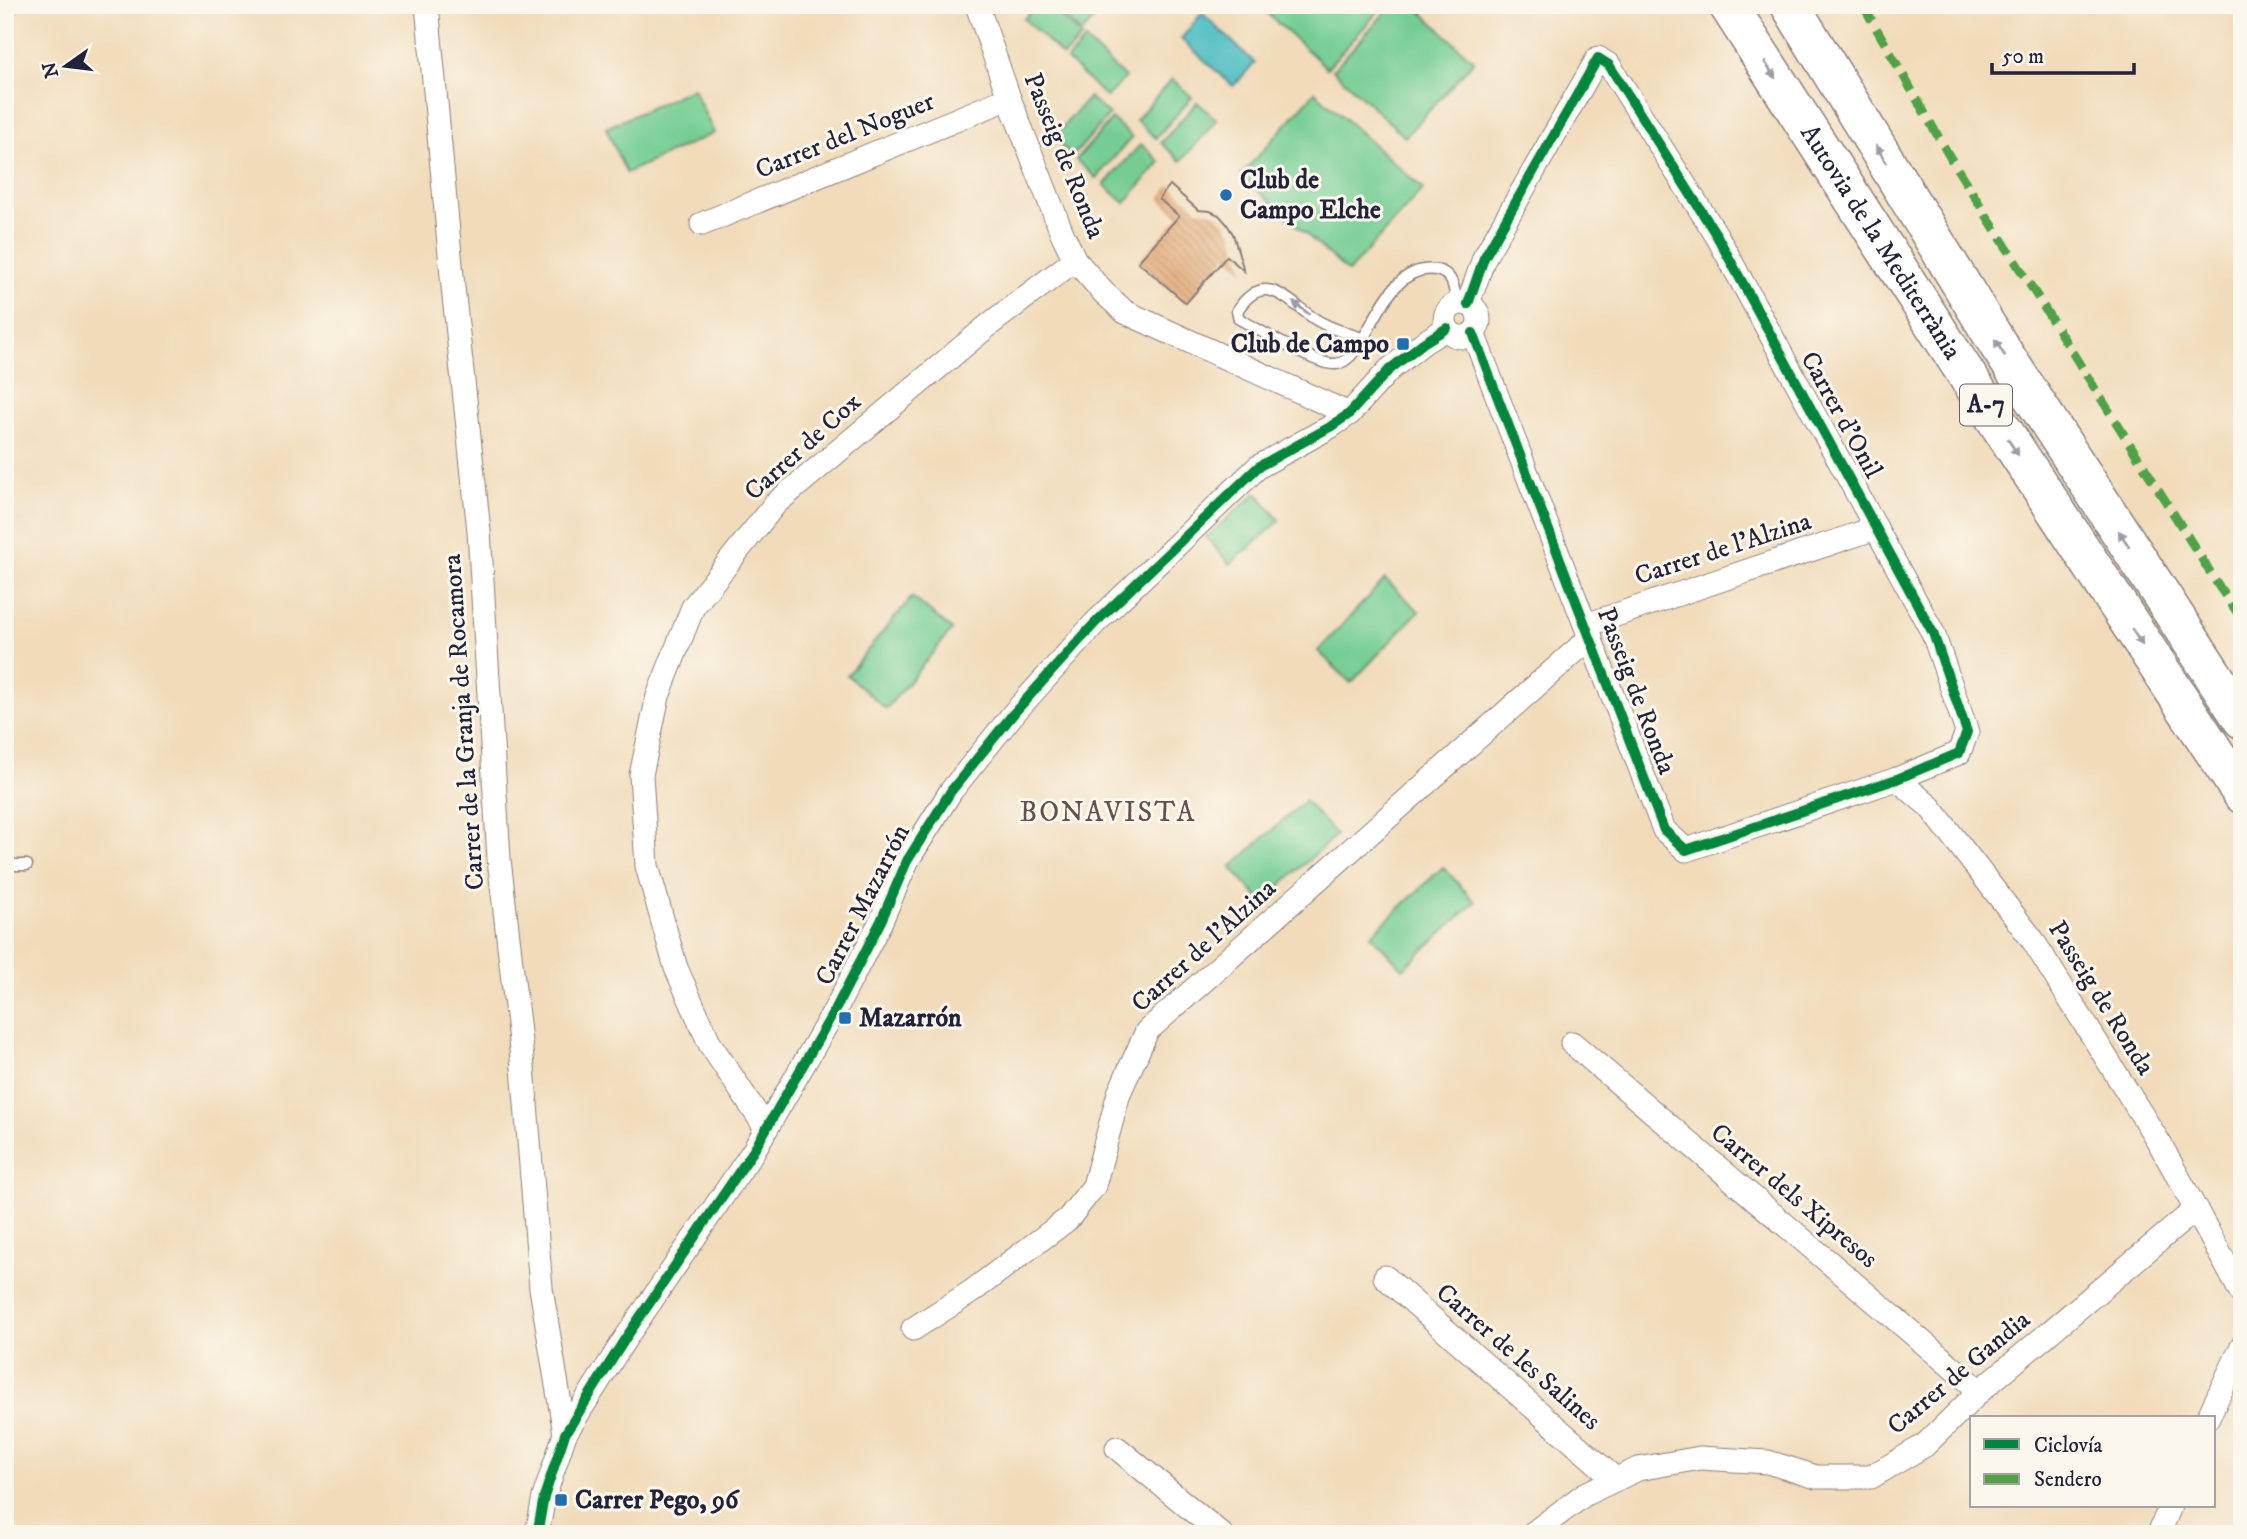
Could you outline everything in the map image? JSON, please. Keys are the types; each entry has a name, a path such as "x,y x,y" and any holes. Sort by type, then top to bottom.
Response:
{"highway":[{"name":"Autovia de la Mediterrània","path":"1790,5 1999,346 2242,719"},
{"name":"Autovia de la Mediterrània","path":"1730,8 2242,794"}],"street":[{"name":"Carrer de la Granja de Rocamora","path":"427,5 479,531 499,859 523,1067 541,1288 565,1434"},
{"name":"Passeig de Ronda","path":"976,5 1009,99 1062,233 1075,260 1103,292 1125,312 1349,414"},
{"name":"Carrer d'Onil","path":"1462,304 1484,258 1598,58 1609,65 1717,236 1933,633 1967,732 1959,753 1897,779"},
{"name":"Carrer del Noguer","path":"702,224 1009,99"},
{"name":"Carrer de Cox","path":"766,1128 710,1044 676,968 647,866 642,775 658,696 693,607 775,504 990,324 1075,260"},
{"path":"1462,304 1473,307 1479,317 1473,333 1462,337 1451,333 1447,328 1446,316 1451,306 1462,304"},
{"path":"1349,414 1389,370 1447,328"},
{"name":"Passeig de Ronda","path":"1473,333 1664,830 1686,850 1897,779 1930,807 2032,939 2160,1144 2242,1294"},
{"name":"Carrer Mazarrón","path":"565,1434 625,1339 754,1150 836,1008 881,921 907,861 951,791 1014,713 1095,623 1258,467 1349,414"},
{"name":"Carrer de l'Alzina","path":"914,1329 971,1292 1068,1219 1094,1186 1119,1093 1147,1031 1589,631 1876,528"},
{"name":"Carrer dels Xipresos","path":"1572,1043 1980,1391"},
{"name":"Carrer de Gandia","path":"1532,1534 1584,1494 1637,1469 1700,1458 1768,1462 1816,1477 1871,1477 1925,1445 1980,1391 2196,1209"},
{"name":"Carrer de les Salines","path":"1385,1277 1615,1479"},
{"path":"2209,1416 2242,1346"},
{"path":"537,1534 544,1497 565,1434"},
{"path":"1117,1448 1221,1534"},
{"path":"2159,1534 2169,1508"}],"lane":[{"path":"1362,338 1317,320 1272,289 1259,291 1245,300 1237,311 1239,319 1321,362 1337,364 1350,358 1393,289 1412,273 1424,269 1441,271 1449,276 1462,304"},
{"path":"5,865 27,865"}],"green space":[{"path":"1036,5 1048,5 1082,37 1063,56 1024,19"},
{"path":"1052,5 1091,5 1100,13 1081,33"},
{"path":"1258,5 1384,5 1327,68"},
{"path":"1392,5 1414,5 1474,61 1405,137 1333,70"},
{"path":"1085,40 1125,78 1106,97 1067,60"},
{"path":"1172,79 1192,97 1156,138 1136,120"},
{"path":"693,88 714,133 626,173 606,128"},
{"path":"1315,92 1423,189 1348,272 1241,175"},
{"path":"1089,97 1109,115 1073,156 1053,138"},
{"path":"1197,102 1217,120 1181,161 1161,143"},
{"path":"1112,119 1132,137 1096,178 1076,160"},
{"path":"1141,144 1160,162 1125,203 1104,185"},
{"path":"1257,493 1280,521 1230,564 1206,537"},
{"path":"1385,579 1419,611 1351,683 1318,651"},
{"path":"912,597 952,630 886,709 847,675"},
{"path":"1305,801 1336,835 1262,902 1231,867"},
{"path":"1443,867 1475,902 1403,969 1371,935"}],"water":[{"path":"1202,13 1255,63 1233,86 1181,39"}],"building":[{"path":"1170,185 1198,210 1219,215 1226,223 1233,234 1244,271 1227,256 1186,303 1138,262 1179,216 1159,199"}],"marked path":[{"path":"1863,5 1951,159 2242,619"}],"cycle path":[{"path":"1468,304 1484,258 1598,58 1609,65 1717,236 1933,633 1967,732 1959,753 1897,779 1686,850 1664,830 1473,333"},
{"path":"537,1534 544,1497 565,1434 625,1339 754,1150 836,1008 881,921 907,861 951,791 1014,713 1095,623 1258,467 1349,414 1389,370 1447,328"}],"place":[{"name":"Club de Campo Elche","path":"1226,195"},
{"name":"Club de Campo","path":"1403,344"},
{"name":"Mazarrón","path":"845,1018"},
{"name":"Carrer Pego, 96","path":"561,1500"}],"district":[{"name":"BONAVISTA","path":"1108,812"}]}
